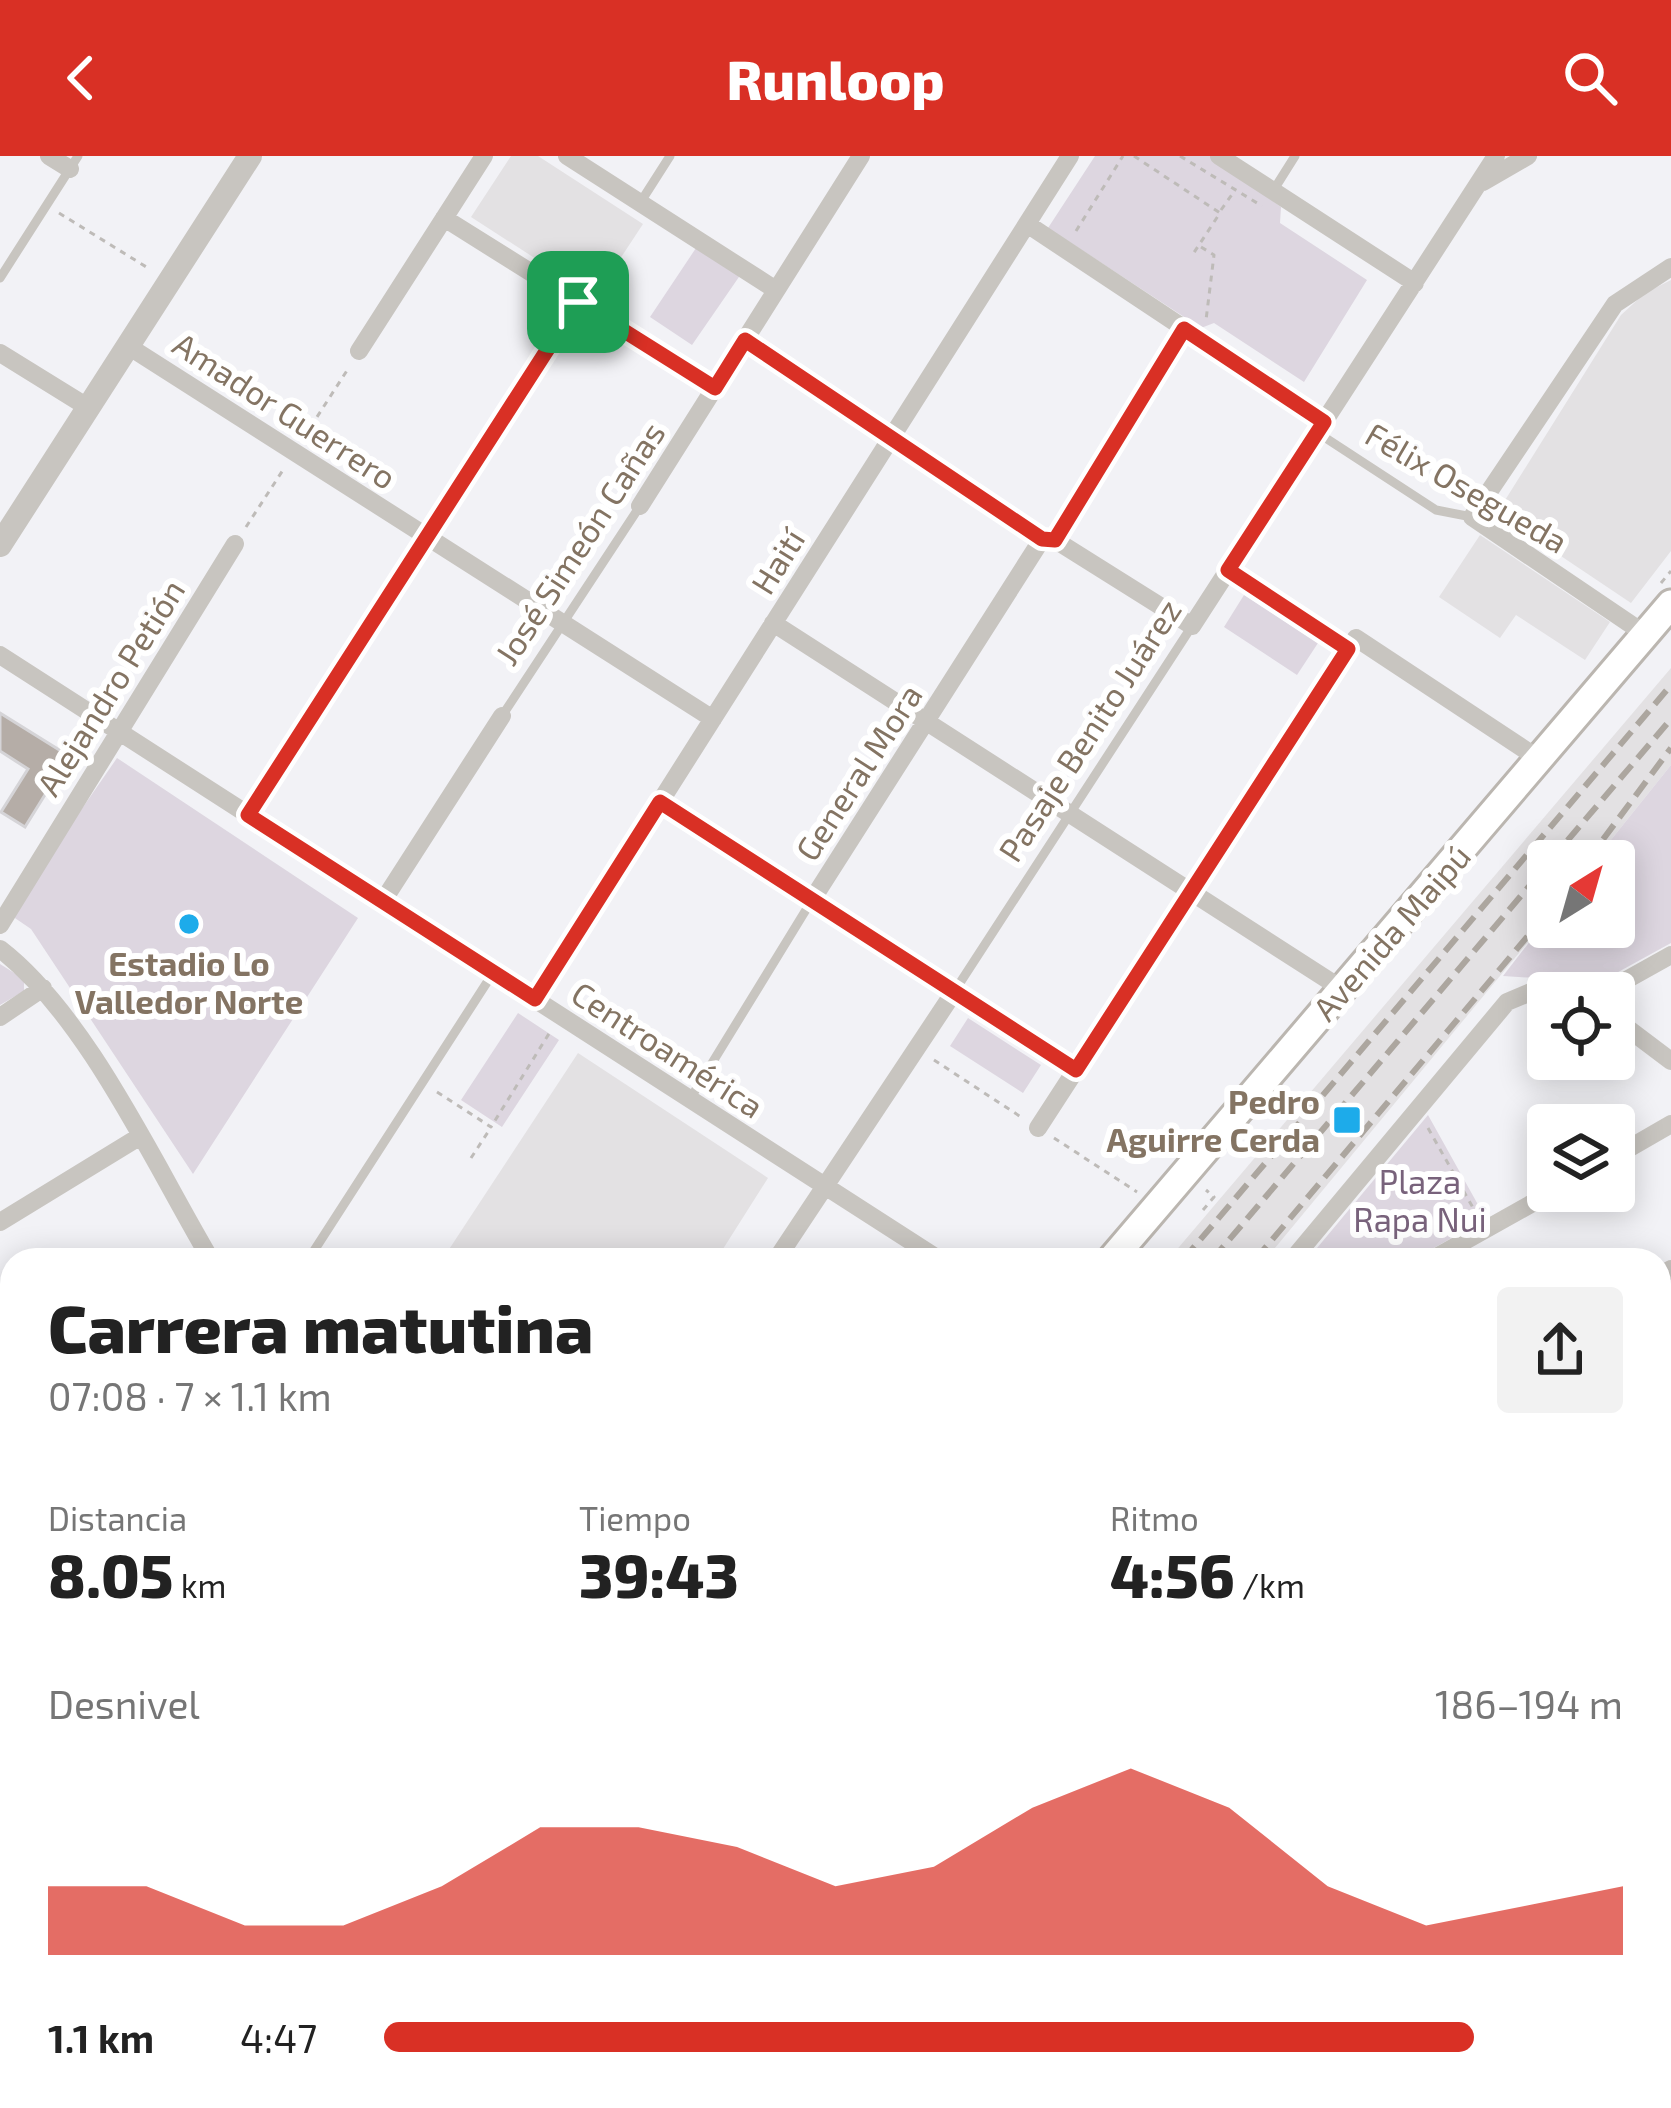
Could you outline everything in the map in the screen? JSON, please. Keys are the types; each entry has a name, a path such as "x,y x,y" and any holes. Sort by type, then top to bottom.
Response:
{"main road":[{"name":"Avenida Maipú","path":"1121,1248 1671,604"}],"street":[{"path":"49,156 74,162"},
{"path":"0,545 250,156"},
{"path":"359,351 480,162 457,156"},
{"path":"567,156 776,290"},
{"name":"José Simeón Cañas","path":"640,506 862,156"},
{"name":"Haití","path":"535,999 1070,156"},
{"path":"1219,156 1415,283"},
{"name":"Pasaje Benito Juárez","path":"1192,626 1496,156"},
{"name":"Pasaje Benito Juárez","path":"1479,185 1528,156"},
{"path":"444,218 715,388"},
{"name":"Félix Osegueda","path":"1027,224 1321,428"},
{"path":"1472,517 1615,304 1671,267"},
{"path":"745,340 1048,540 1192,626"},
{"name":"Amador Guerrero","path":"128,346 712,718"},
{"path":"0,353 88,408"},
{"path":"376,616 481,454"},
{"name":"Félix Osegueda","path":"1472,517 1646,634"},
{"name":"General Mora","path":"812,900 1048,540"},
{"name":"Alejandro Petión","path":"0,925 235,544"},
{"path":"1228,570 1539,758"},
{"path":"773,623 1342,989"},
{"path":"1038,1128 1352,643"},
{"name":"Centroamérica","path":"0,655 921,1248"},
{"name":"José Simeón Cañas","path":"383,902 502,716"},
{"path":"660,802 954,992"},
{"path":"0,950 43,988 204,1248"},
{"path":"1635,975 1671,955"},
{"path":"0,1017 43,988"},
{"name":"Pasaje Benito Juárez","path":"784,1248 954,992"},
{"path":"1302,1248 1507,1002 1527,993"},
{"path":"1635,1034 1671,1061"},
{"path":"1635,1144 1671,1124"},
{"path":"0,1222 139,1137"},
{"path":"1454,1248 1527,1207"}],"lane":[{"path":"640,202 670,156"},
{"path":"1273,191 1295,156"},
{"path":"0,278 74,162"},
{"path":"481,454 578,302"},
{"name":"Félix Osegueda","path":"1321,428 1436,510 1472,517"},
{"name":"José Simeón Cañas","path":"502,716 640,506"},
{"path":"248,815 376,616"},
{"name":"Pasaje Benito Juárez","path":"954,992 1192,626"},
{"name":"General Mora","path":"690,1099 812,900"},
{"path":"316,1248 494,973"}],"path":[{"path":"1064,249 1123,156"},
{"path":"1135,156 1220,212"},
{"path":"1191,257 1234,191"},
{"path":"48,205 169,282"},
{"path":"1048,540 1190,333 1206,322 1214,255 1199,245"},
{"path":"954,992 1076,1070"},
{"path":"471,1158 560,1016"},
{"path":"917,1049 1158,1205"},
{"path":"422,1083 491,1127"},
{"path":"1417,1109 1486,1231"},
{"path":"1200,1184 1214,1197 1203,1210"}],"shaded area":[{"path":"511,156 538,156 643,224 595,297 471,217"},
{"path":"1671,280 1671,551 1631,603 1497,513 1621,315 1645,293"},
{"path":"1480,535 1610,622 1585,660 1516,615 1500,638 1439,597"},
{"path":"1671,668 1671,765 1611,840 1527,840 1527,943 1275,1248 1178,1248"},
{"path":"578,1053 768,1178 724,1248 450,1248"}],"green space":[{"path":"1095,156 1211,156 1281,207 1280,223 1367,280 1304,382 1214,323 1201,328 1048,228"},
{"path":"698,245 741,274 692,345 650,317"},
{"path":"1244,595 1318,643 1297,675 1224,627"},
{"name":"Estadio Lo Valledor Norte","path":"117,758 358,918 193,1174 31,929 9,914"},
{"path":"1671,765 1671,943 1618,972 1503,976 1527,945 1635,948 1635,840 1611,840"},
{"path":"0,964 24,979 24,991 0,1005"},
{"path":"518,1013 559,1040 502,1127 461,1100"},
{"path":"968,1018 1041,1065 1023,1093 950,1046"},
{"name":"Plaza Rapa Nui","path":"1428,1115 1486,1219 1434,1248 1317,1248"}],"building":[{"path":"0,713 69,756 25,827 1,812 28,769 0,751"}],"railway":[{"path":"1193,1248 1671,685"},
{"path":"1568,840 1671,719"},
{"path":"1603,840 1671,748"},
{"path":"1222,1248 1527,889"},
{"path":"1265,1248 1527,937"}],"place":[{"name":"Estadio Lo Valledor Norte","path":"189,924"},
{"name":"Pedro Aguirre Cerda","path":"1347,1120"}],"route":[{"path":"578,302 715,388 745,340 1042,539 1055,540 1184,329 1324,422 1228,570 1348,649 1076,1070 660,802 535,999 248,815 578,302"}]}
